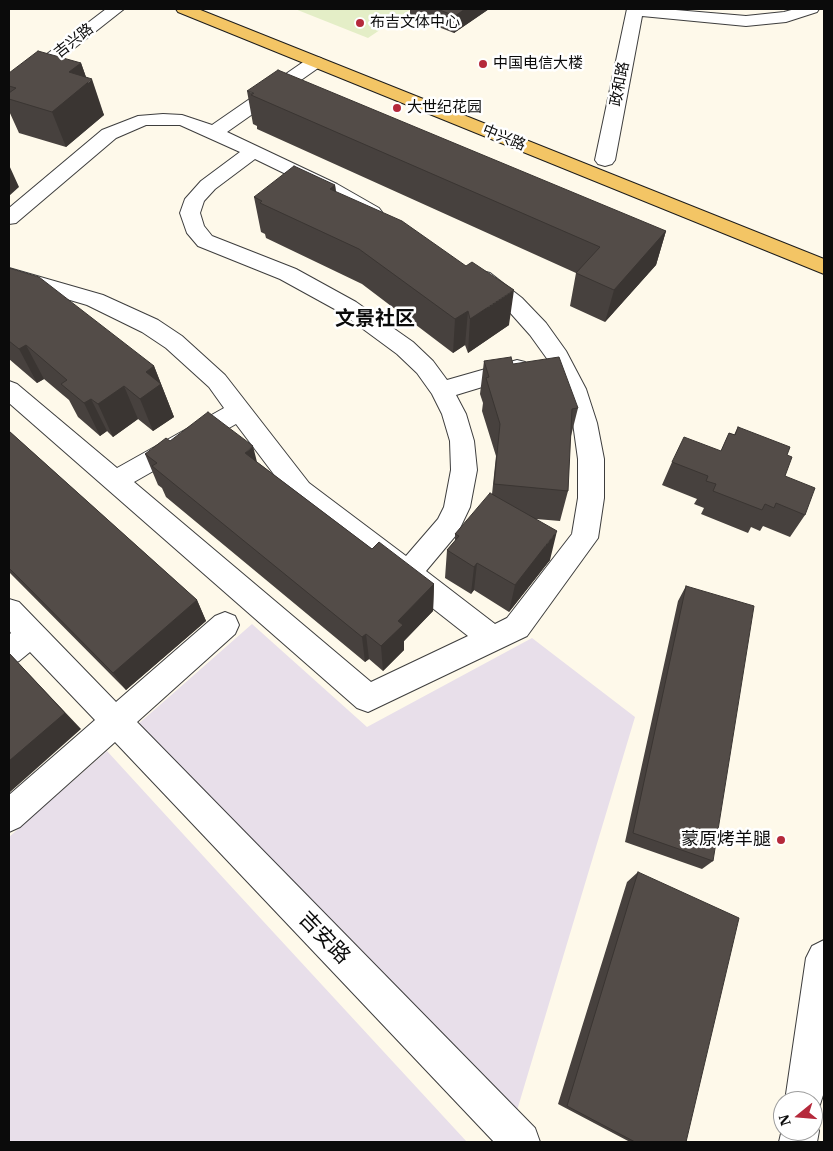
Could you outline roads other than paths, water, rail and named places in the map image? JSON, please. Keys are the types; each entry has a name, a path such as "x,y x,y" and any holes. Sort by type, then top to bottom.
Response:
{"main road":[{"name":"中兴路","path":"184,9 824,267"},
{"name":"中兴路","path":"227,9 559,141"},
{"path":"587,152 623,167"},
{"path":"788,234 824,248"}],"street":[{"name":"吉兴路","path":"9,91 116,9"},
{"path":"635,10 746,21 786,17 811,9"},
{"name":"政和路","path":"605,160 635,10"},
{"path":"206,128 308,59"},
{"path":"9,218 109,134 144,120 163,118 182,120 206,128 330,188 390,222"},
{"path":"254,151 195,198 190,213 194,228 205,241 288,274 348,307 405,348 425,368 442,390 454,414 462,441 464,470 456,507 448,526 408,573"},
{"path":"9,390 368,698 517,627 585,538 591,498 591,460 585,423 574,389 558,357 538,329 488,281 466,267"},
{"path":"9,275 95,300 150,326 174,342 197,360 217,382 300,490 493,639"},
{"path":"442,390 558,357"},
{"path":"115,481 240,410"},
{"name":"吉安路","path":"9,611 520,1142"},
{"path":"9,816 121,727 225,625"},
{"path":"9,652 31,634"},
{"path":"805,1091 824,958"}],"place":[{"name":"布吉文体中心","path":"360,23"},
{"name":"中国电信大楼","path":"483,64"},
{"name":"大世纪花园","path":"397,108"},
{"name":"蒙原烤羊腿","path":"781,840"}],"district":[{"name":"文景社区","path":"375,319"}]}
